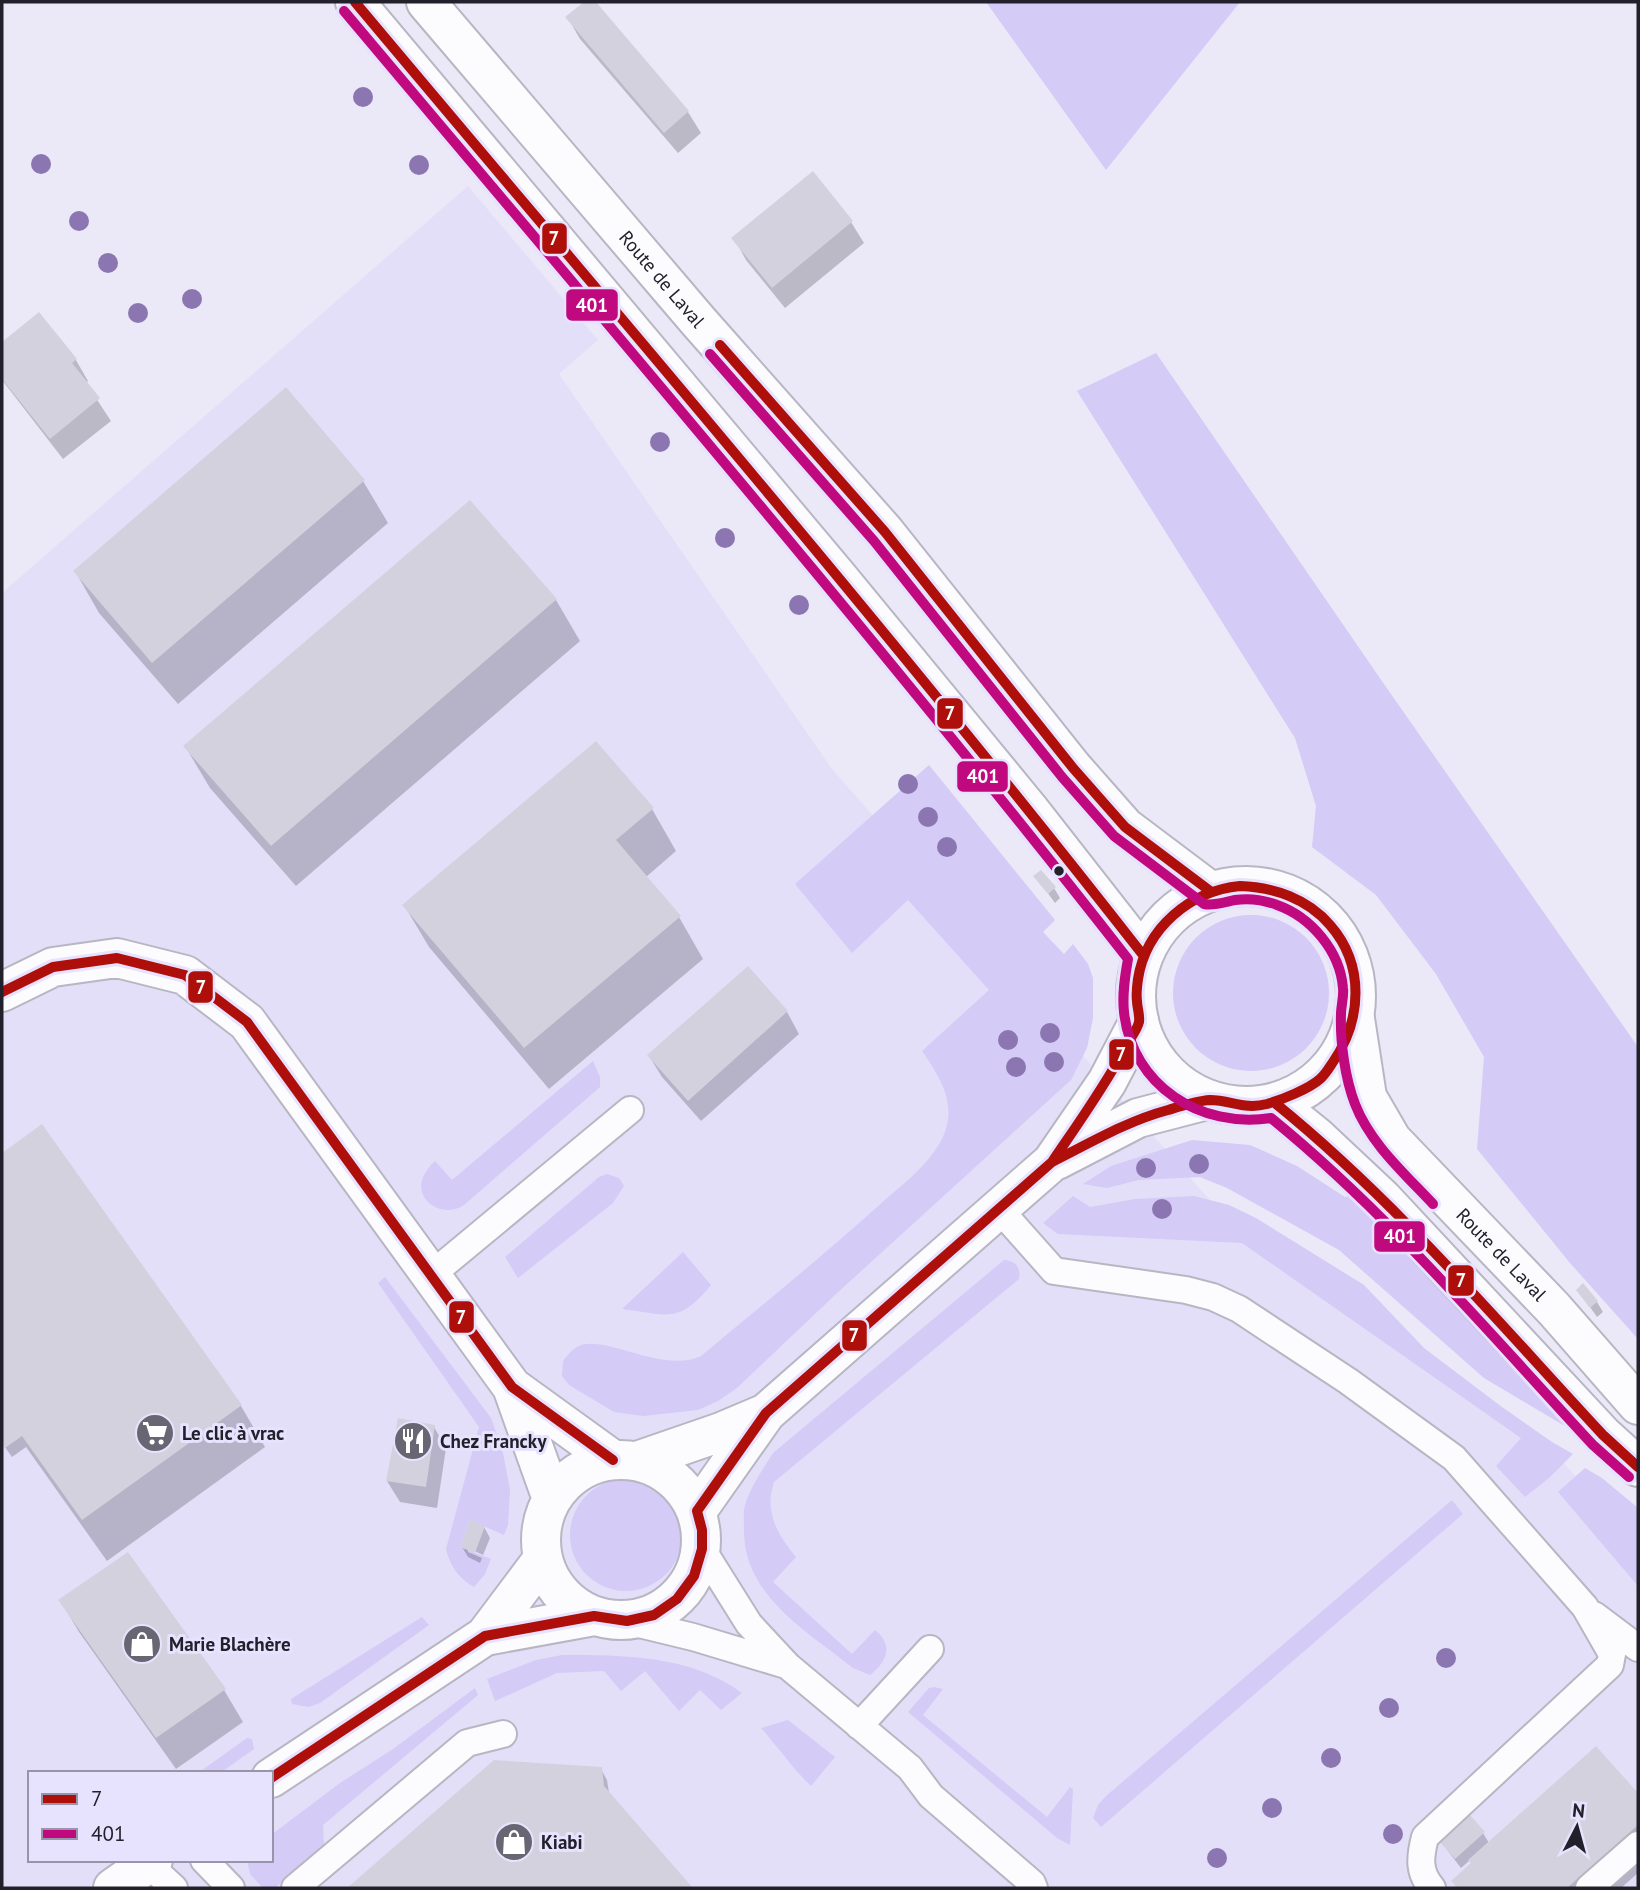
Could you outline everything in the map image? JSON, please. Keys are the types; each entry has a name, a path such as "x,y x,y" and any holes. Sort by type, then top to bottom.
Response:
{"main road":[{"path":"355,2 846,587 1028,808 1143,955"},
{"name":"Route de Laval","path":"426,2 699,322 886,532 1073,768 1116,817 1125,827 1210,891"},
{"path":"1263,886 1298,898 1327,920 1346,947 1357,985 1355,1018 1344,1046 1320,1079 1275,1103 1244,1107 1207,1100 1181,1088 1156,1064 1144,1040 1136,1006 1136,978 1143,955 1172,913 1210,891 1230,887 1263,886"},
{"path":"2,992 53,967 117,958 186,975 247,1022 512,1387 552,1499"},
{"name":"Route de Laval","path":"1355,1018 1367,1097 1392,1140 1554,1309 1638,1405"},
{"path":"697,1511 766,1413 1052,1162 1107,1082 1139,1021"},
{"path":"1052,1162 1138,1118 1207,1100"},
{"path":"1275,1103 1317,1137 1382,1198 1603,1435 1638,1467"},
{"path":"485,1636 654,1615 677,1599 694,1576 702,1549 702,1530 697,1511 687,1493 673,1478 656,1468 625,1461 512,1387"},
{"path":"610,1619 570,1604 553,1584 542,1560 540,1539 543,1518 552,1499 567,1480 589,1466 625,1461 721,1432 766,1413"},
{"path":"273,1777 485,1636 542,1560"},
{"path":"113,1888 158,1871"}],"lane":[{"path":"431,1275 630,1110"},
{"path":"999,1209 1054,1271 1186,1290 1213,1297 1239,1310 1348,1381 1454,1458 1585,1607 1638,1648"},
{"path":"702,1549 750,1624 788,1666 910,1768 931,1796 1034,1888"},
{"path":"1432,1888 1424,1878 1420,1858 1424,1837 1610,1665 1612,1654 1585,1607"},
{"path":"610,1619 705,1641 788,1666"},
{"path":"859,1726 930,1649"},
{"path":"295,1888 467,1743 503,1734"},
{"path":"1589,1888 1638,1845"},
{"path":"206,1862 231,1888"}],"shaded area":[{"path":"986,2 1240,2 1106,170"},
{"path":"468,186 598,340 559,374 832,769 1242,1237 1543,1439 1638,1548 1638,1888 2,1888 2,593"},
{"path":"1156,353 1638,1047 1638,1339 1570,1263 1477,1149 1484,1057 1436,974 1376,895 1312,847 1316,806 1295,738 1077,391"},
{"path":"929,765 1055,920 1043,932 1064,954 1073,944 1088,964 1093,978 1093,1018 1087,1048 1071,1080 737,1388 698,1410 643,1416 614,1412 569,1385 562,1376 563,1361 574,1349 590,1344 669,1360 686,1360 701,1356 906,1182 926,1162 941,1141 948,1118 947,1098 939,1078 922,1051 989,990 908,900 852,953 795,884"},
{"path":"1251,915 1281,921 1306,938 1323,963 1329,993 1323,1023 1306,1048 1281,1065 1251,1071 1221,1065 1196,1048 1179,1023 1173,993 1179,963 1196,938 1221,921"},
{"path":"593,1061 600,1077 600,1087 464,1205 444,1210 427,1201 421,1184 425,1173 435,1161 452,1180"},
{"path":"1192,1140 1250,1145 1297,1166 1345,1197 1360,1192 1585,1438 1484,1378 1339,1250 1227,1188 1200,1177 1139,1180 1107,1188 1083,1184 1111,1166"},
{"path":"607,1174 619,1178 624,1186 613,1203 518,1278 505,1257 599,1177"},
{"path":"1073,1196 1090,1207 1135,1199 1194,1196 1229,1205 1256,1218 1364,1285 1424,1348 1502,1407 1573,1454 1525,1497 1496,1466 1521,1438 1242,1243 1058,1234 1043,1223"},
{"path":"683,1252 711,1285 700,1297 690,1306 672,1314 622,1309"},
{"path":"1004,1260 1017,1265 1019,1279 774,1482 771,1503 774,1522 796,1557 773,1582 852,1654 875,1630 885,1642 886,1653 881,1665 870,1675 853,1668 817,1641 767,1593 755,1575 747,1554 745,1505 773,1453"},
{"path":"385,1277 491,1418 503,1453 510,1490 508,1525 504,1535 470,1520 460,1547 491,1559 485,1574 474,1587 456,1571 446,1549 479,1427 378,1283"},
{"path":"1585,1468 1602,1478 1638,1508 1638,1586 1558,1492"},
{"path":"626,1479 647,1483 665,1496 678,1514 682,1535 678,1556 665,1574 647,1587 626,1591 605,1587 587,1574 574,1556 570,1535 574,1514 587,1496 605,1483"},
{"path":"1452,1500 1463,1514 1101,1827 1093,1818 1098,1805 1106,1796"},
{"path":"422,1617 429,1625 320,1703 309,1707 292,1704 291,1699"},
{"path":"562,1655 632,1657 679,1664 722,1680 742,1693 721,1710 700,1690 679,1711 645,1671 621,1691 604,1671 557,1673 495,1701 487,1679 536,1660"},
{"path":"475,1688 478,1695 323,1825 324,1845 275,1888 263,1888 250,1874 247,1862 273,1862 273,1833 340,1783 393,1749"},
{"path":"929,1688 943,1689 923,1715 1047,1817 1070,1787 1073,1789 1070,1845 1057,1838 908,1712"},
{"path":"788,1720 835,1757 811,1786 761,1728"},
{"path":"247,1738 252,1739 254,1749 223,1771 201,1771"}],"building":[{"path":"584,2 596,2 689,111 664,133 565,17"},
{"path":"813,171 853,221 772,288 731,238"},
{"path":"39,312 77,359 72,363 100,398 50,439 2,379 2,342"},
{"path":"286,387 365,480 152,663 73,571"},
{"path":"470,500 557,599 271,846 183,746"},
{"path":"596,741 654,808 616,840 681,916 524,1048 402,905"},
{"path":"1041,870 1056,887 1048,894 1033,876"},
{"path":"748,966 788,1011 688,1101 647,1055"},
{"path":"42,1124 242,1405 82,1520 22,1436 5,1448 2,1443 2,1153"},
{"path":"1583,1283 1598,1301 1590,1308 1576,1290"},
{"path":"398,1418 435,1425 426,1487 386,1481"},
{"path":"470,1520 485,1526 475,1553 460,1547"},
{"name":"Marie Blachère","path":"128,1552 226,1689 156,1738 58,1600"},
{"path":"1596,1746 1638,1793 1638,1825 1567,1888 1458,1888 1451,1881 1471,1863 1468,1860"},
{"name":"Kiabi","path":"494,1760 602,1767 604,1786 693,1888 347,1888"},
{"path":"1469,1814 1485,1832 1455,1859 1439,1841"}],"transit line":[{"name":"7","path":"355,2 852,594 1143,955"},
{"name":"401","path":"344,11 838,600 1033,838 1128,959 1124,1012 1130,1038 1140,1061 1156,1081 1174,1097 1196,1109 1245,1120 1271,1118 1397,1234 1593,1445 1629,1477"},
{"name":"7","path":"720,345 885,532 1073,768 1125,827 1210,891"},
{"name":"401","path":"710,354 874,541 1062,777 1114,836 1204,904 1246,899 1272,903 1301,918 1322,937 1341,974 1342,1048 1355,1104 1379,1145 1433,1204"},
{"name":"7","path":"1240,886 1278,892 1301,901 1330,925 1349,957 1356,993 1354,1011 1343,1046 1328,1069 1309,1087 1273,1102 1259,1106 1218,1100 1189,1104 1123,1126 1052,1162 1099,1093 1136,1029 1139,1022 1138,979 1150,944 1173,915 1188,904 1204,895 1240,886"},
{"name":"7","path":"2,992 53,967 117,958 185,975 247,1022 512,1387 613,1460"},
{"name":"7","path":"1275,1103 1404,1221 1603,1435 1638,1467"},
{"name":"7","path":"273,1777 485,1636 594,1616 627,1621 654,1615 677,1599 694,1576 702,1549 702,1530 697,1511 766,1413 1052,1162"}],"place":[{"name":"Le clic à vrac","path":"155,1433"},
{"name":"Chez Francky","path":"413,1441"},
{"name":"Marie Blachère","path":"142,1644"},
{"name":"Kiabi","path":"514,1842"}]}
